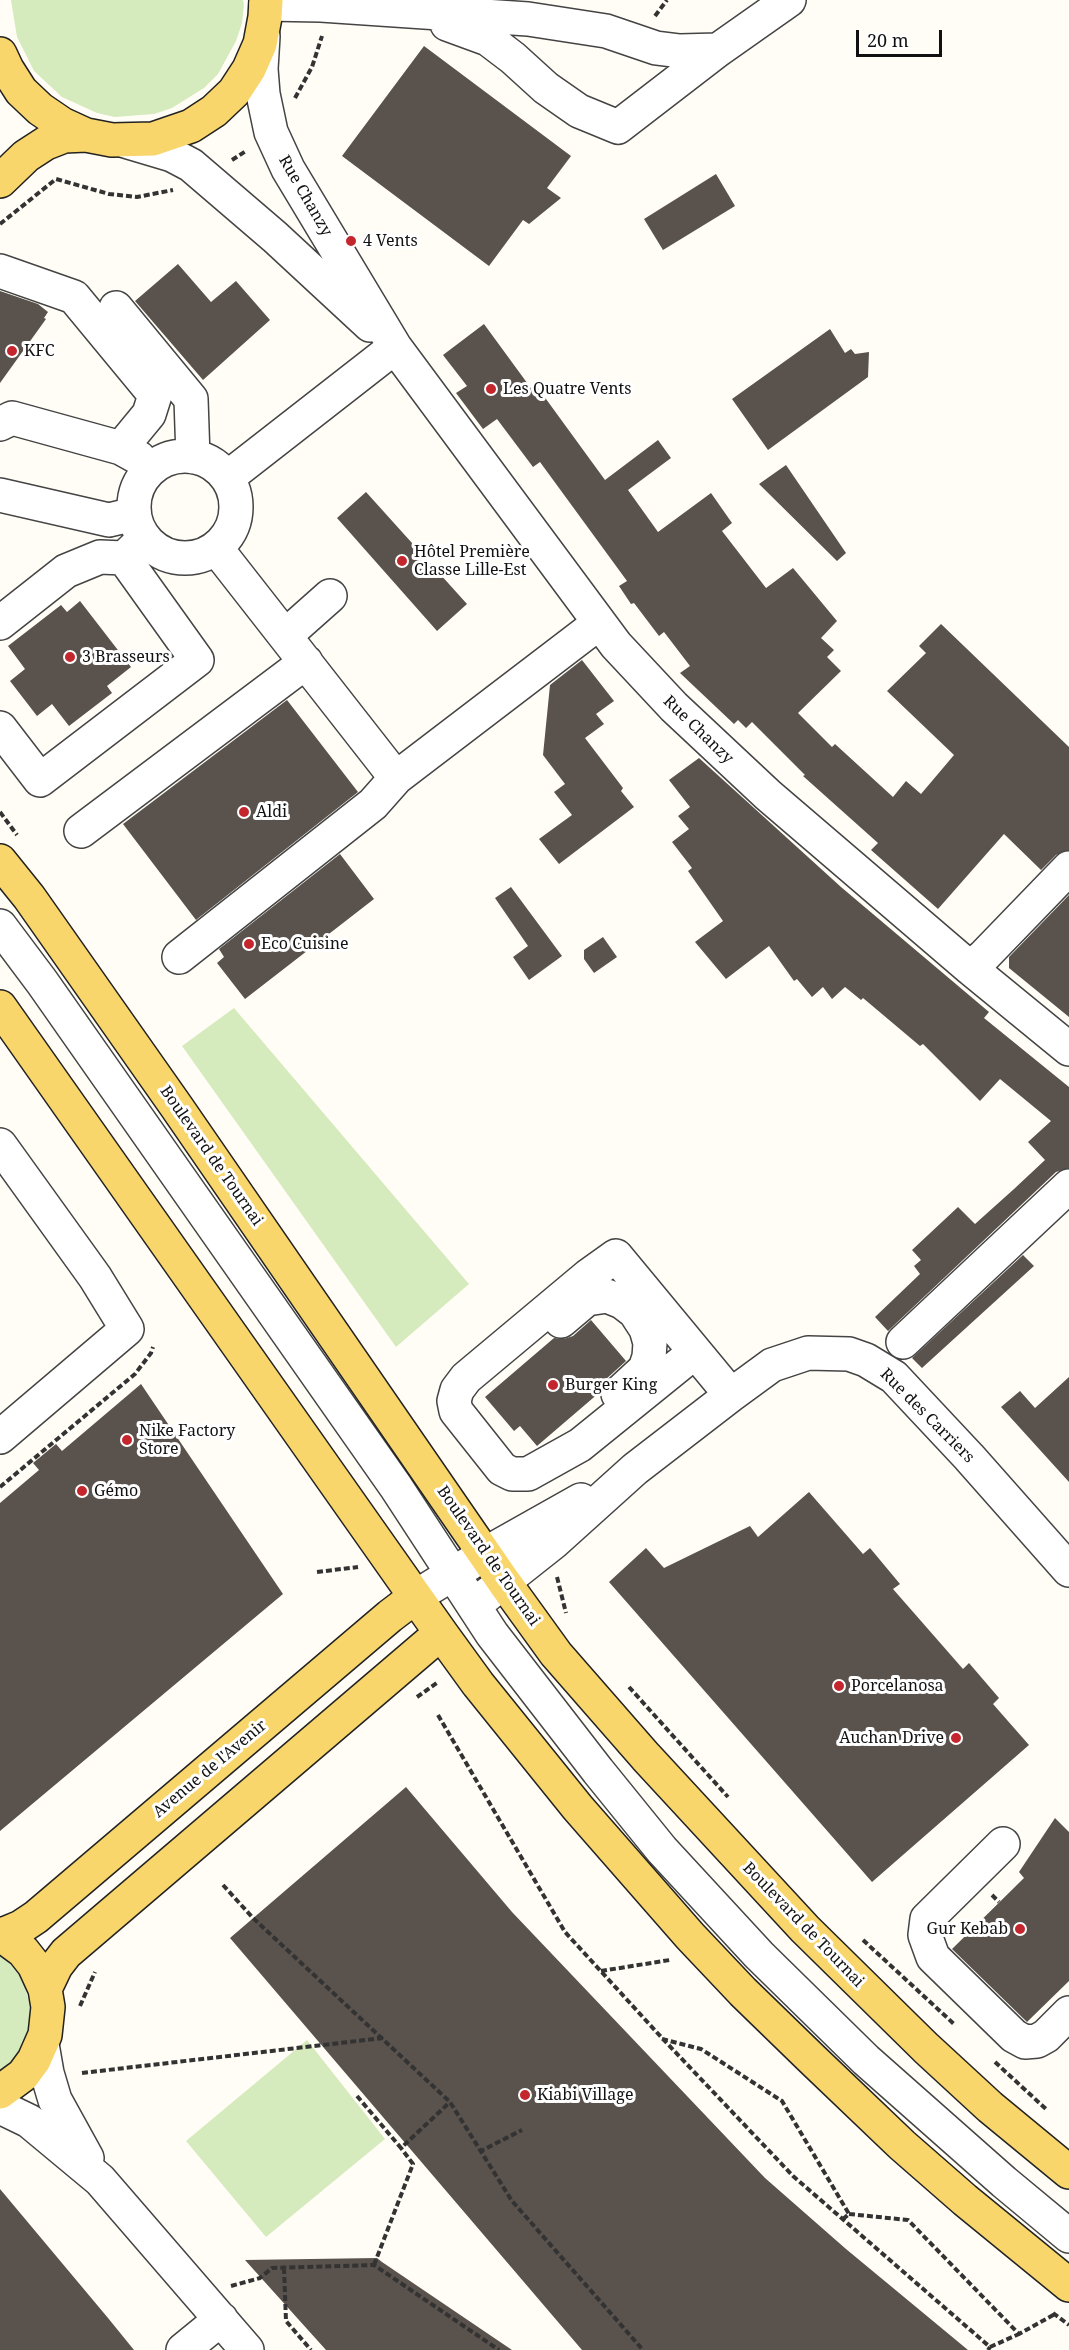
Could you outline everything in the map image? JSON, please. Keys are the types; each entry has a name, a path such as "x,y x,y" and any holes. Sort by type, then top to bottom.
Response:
{"main road":[{"path":"0,181 26,156 46,143 64,136 86,135 125,141 166,136 191,126 214,111 234,92 249,69 265,12"},
{"path":"0,54 13,80 30,100 62,124 86,135"},
{"name":"Boulevard de Tournai","path":"0,861 29,897 183,1115 556,1654 674,1788 805,1929 966,2085 1069,2172"},
{"path":"0,1007 441,1633 478,1684 586,1817 683,1928 744,1992 902,2145 1069,2285"},
{"name":"Avenue de l'Avenir","path":"1,1934 21,1927 36,1917 415,1597"},
{"path":"45,1989 56,1966 66,1953 441,1633"},
{"path":"0,2092 23,2075 34,2060 42,2044 48,2016 45,1989 29,1958 1,1934"}],"street":[{"path":"416,13 488,39 546,88 579,111 618,127 718,50 789,0"},
{"path":"265,12 321,5 528,19 606,32 656,48 680,51 718,50"},
{"name":"Rue Chanzy","path":"265,12 261,69 263,94 271,132 279,150 394,347 599,623 645,678 768,795 970,968 1069,1049"},
{"name":"Rue Chanzy","path":"125,141 164,152 191,165 394,347"},
{"path":"0,271 74,297 155,395 149,414 121,448"},
{"path":"116,308 190,399 193,457"},
{"path":"227,478 394,347"},
{"path":"0,424 12,418 121,448 154,466"},
{"path":"0,495 109,520 134,537 165,555 178,558 205,555 216,548 227,537 234,523 237,507 234,492 227,478 207,460 180,456 166,459 144,475 137,487 134,500 134,537 197,660 40,780 0,728"},
{"path":"0,623 66,571 100,557 134,537"},
{"path":"216,548 396,778"},
{"path":"285,636 330,596"},
{"path":"179,957 374,804 396,778 599,623"},
{"path":"81,831 306,662"},
{"path":"970,968 1069,868"},
{"path":"0,926 376,1458 454,1573 473,1606 524,1678 590,1762 662,1850 710,1904 866,2060 1069,2236"},
{"path":"0,1145 94,1277 127,1329 0,1437"},
{"path":"903,1342 1069,1186"},
{"path":"695,1352 580,1445 528,1474 512,1474 502,1469 456,1411 453,1401 464,1380 588,1276 616,1256 731,1395"},
{"path":"486,1361 524,1352 587,1299 607,1296 622,1302 635,1312 646,1329 651,1343 645,1369 595,1415 565,1454"},
{"name":"Rue des Carriers","path":"441,1633 554,1542 635,1469 731,1395 772,1365 808,1353 849,1354 866,1360 894,1377 969,1457 1069,1570"},
{"name":"Rue des Carriers","path":"415,1597 485,1554 635,1469"},
{"path":"1003,1844 927,1919 925,1935 933,1957 1014,2036 1025,2042 1037,2041 1046,2036 1069,2013"},
{"path":"42,2044 46,2073 55,2100 100,2180"},
{"path":"0,2107 15,2112 29,2121 100,2180 246,2350"},
{"path":"183,2350 220,2319"}],"path":[{"path":"0,1487 135,1374 151,1353 154,1345"},
{"path":"316,1572 359,1567"},
{"name":"Boulevard de Tournai","path":"556,1573 567,1618"},
{"path":"415,1698 441,1680"},
{"path":"623,1680 734,1803"},
{"path":"438,1715 565,1932 792,2176 989,2348 1055,2314"},
{"path":"223,1885 253,1918 450,2102 479,2152 512,2201 643,2350"},
{"name":"Boulevard de Tournai","path":"862,1938 960,2030"},
{"path":"601,1971 677,1959"},
{"path":"79,2007 98,1966"},
{"path":"82,2073 383,2038"},
{"path":"662,2038 701,2049 782,2101 849,2214"},
{"path":"994,2061 1052,2116"},
{"path":"357,2096 413,2164 374,2265"},
{"path":"401,2148 450,2102"},
{"path":"479,2152 522,2130"},
{"path":"843,2219 849,2214 908,2220 1019,2334"},
{"path":"227,2287 260,2278 272,2268 374,2265 499,2350"},
{"path":"284,2268 286,2321 311,2350"}],"green space":[{"path":"11,0 243,0 244,4 242,23 236,41 218,74 204,88 172,108 154,114 115,117 97,113 62,97 34,71 17,37"},
{"path":"234,1008 469,1284 396,1347 182,1046"},
{"path":"0,1955 14,1967 22,1979 31,2007 31,2022 22,2050 14,2062 0,2074"},
{"path":"307,2040 385,2139 266,2237 186,2141"}],"building":[{"path":"424,46 571,156 547,188 561,198 529,224 523,220 489,266 342,156"},
{"path":"716,174 735,206 663,250 644,219"},
{"path":"178,264 211,302 236,281 270,320 203,380 135,301"},
{"name":"KFC","path":"0,291 38,304 48,312 44,318 46,319 0,383"},
{"path":"484,324 533,391 538,388 605,480 658,440 671,458 628,490 658,532 711,493 732,523 722,531 766,588 793,568 837,621 821,638 834,650 827,657 841,671 798,713 832,747 835,744 893,797 906,781 921,794 954,755 887,691 926,653 919,646 941,624 1069,747 1069,850 1056,855 1041,870 1004,834 938,909 871,850 878,843 803,776 805,775 752,722 746,728 738,720 734,724 680,673 690,666 664,632 659,636 634,603 631,604 619,586 627,581 540,462 533,467 497,419 483,429 456,393 467,386 443,355"},
{"path":"830,329 845,353 851,349 855,354 869,352 868,377 768,450 732,399"},
{"path":"786,465 846,553 837,561 759,484"},
{"name":"Hôtel Première Classe Lille-Est","path":"366,492 467,604 437,631 337,518"},
{"name":"3 Brasseurs","path":"80,601 131,667 107,686 112,693 69,726 52,704 37,716 10,681 25,669 8,646 61,605 67,612"},
{"path":"582,660 614,701 596,714 604,724 585,738 623,788 621,791 634,807 559,864 539,839 572,815 554,792 565,784 543,755 550,685"},
{"name":"Aldi","path":"287,700 358,792 196,920 123,824"},
{"path":"699,758 841,887 989,1012 984,1018 1069,1087 1069,1168 1056,1172 888,1331 875,1317 920,1274 914,1266 921,1260 912,1250 958,1207 975,1224 1014,1189 1045,1160 1028,1142 1051,1121 1000,1079 980,1101 923,1044 920,1046 863,998 861,1000 845,987 832,999 823,987 812,997 797,979 794,981 769,946 726,979 695,942 723,921 688,871 692,868 672,842 689,829 678,816 690,807 669,780"},
{"path":"340,854 374,899 245,999 217,963 224,957 219,949"},
{"path":"511,887 562,956 529,980 513,957 528,946 495,898"},
{"path":"1069,895 1069,1017 1009,968 1009,957"},
{"path":"603,937 617,957 594,973 584,959 584,950"},
{"path":"1023,1255 1034,1266 922,1368 912,1358"},
{"name":"Burger King","path":"591,1320 626,1361 605,1380 600,1392 537,1446 520,1426 514,1431 485,1397 554,1338 564,1339 573,1336"},
{"path":"1069,1377 1069,1482 1001,1407 1020,1391 1035,1408"},
{"path":"141,1384 283,1594 0,1831 0,1503 39,1470 33,1463 56,1444 62,1451"},
{"name":"Porcelanosa","path":"809,1492 863,1554 870,1548 900,1584 893,1589 963,1669 969,1663 999,1698 993,1704 1029,1745 872,1882 609,1582 646,1548 664,1568 750,1526 758,1537"},
{"name":"Kiabi Village","path":"406,1787 512,1912 765,2178 846,2249 968,2350 582,2350 230,1938"},
{"name":"Gur Kebab","path":"1055,1818 1069,1832 1069,1981 1027,2022 952,1949 1024,1878 1019,1872"},
{"path":"0,2189 108,2318 134,2350 0,2350"},
{"path":"377,2258 512,2350 326,2350 245,2260"}],"place":[{"name":"4 Vents","path":"351,241"},
{"name":"KFC","path":"12,351"},
{"name":"Les Quatre Vents","path":"491,389"},
{"name":"Hôtel Première Classe Lille-Est","path":"402,561"},
{"name":"3 Brasseurs","path":"70,657"},
{"name":"Aldi","path":"244,812"},
{"name":"Eco Cuisine","path":"249,944"},
{"name":"Burger King","path":"553,1385"},
{"name":"Nike Factory Store","path":"127,1440"},
{"name":"Gémo","path":"82,1491"},
{"name":"Porcelanosa","path":"839,1686"},
{"name":"Auchan Drive","path":"956,1738"},
{"name":"Gur Kebab","path":"1020,1929"},
{"name":"Kiabi Village","path":"525,2095"}]}
